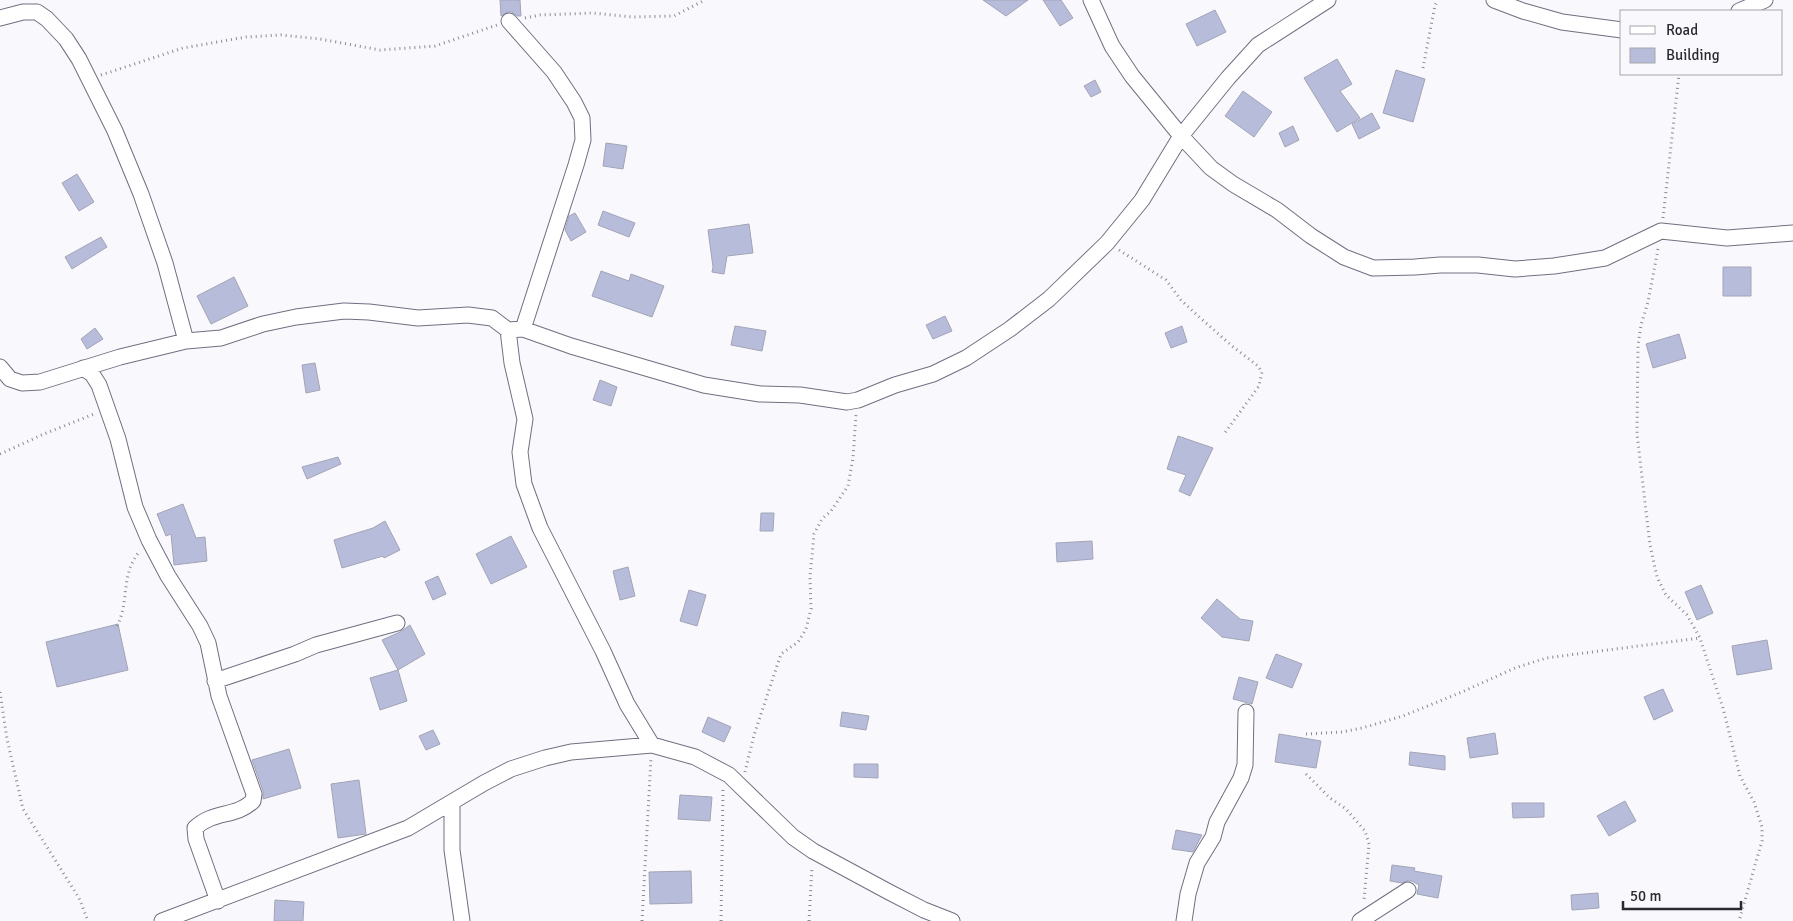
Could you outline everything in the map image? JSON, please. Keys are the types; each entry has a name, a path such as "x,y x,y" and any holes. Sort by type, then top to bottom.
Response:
{"street":[{"path":"1091,0 1112,46 1132,76 1181,136 1211,168 1233,184 1277,210 1311,236 1344,257 1373,268 1478,265 1515,269 1554,266 1604,258 1661,231 1727,238 1793,233"},
{"path":"0,367 10,379 22,383 40,382 120,357 186,341 221,338 296,316 344,311 418,318 468,315 492,318 516,329 704,385 760,394 800,396 846,402 858,400 895,385 932,374 966,358 1010,329 1049,299 1107,243 1142,200 1181,136 1228,78 1258,45 1328,0"},
{"path":"1494,0 1523,11 1562,22 1620,30"},
{"path":"1741,10 1765,0"},
{"path":"0,18 23,12 37,12 47,19 66,39 79,59 115,131 141,194 165,263 186,341"},
{"path":"509,21 554,72 582,118 582,140 576,165 516,329 512,364 525,419 520,452 524,484 540,528 603,651 627,704 652,745"},
{"path":"83,368 92,374 99,385 118,438 135,507 149,540 168,576 200,626 208,643 212,656 215,681 227,722 254,794 253,801 246,807 232,813 212,817 195,828 196,839 218,900"},
{"path":"215,681 316,645 398,624"},
{"path":"1184,921 1188,894 1198,863 1212,837 1217,822 1241,778 1245,765 1246,712"},
{"path":"162,921 408,828 511,769 571,752 652,745 695,757 728,775 794,837 813,851 924,910 952,921"},
{"path":"452,802 452,850 462,921"},
{"path":"1361,920 1408,890"}],"path":[{"path":"88,79 183,48 246,37 282,35 320,39 380,50 435,46 509,21 540,15 593,12 633,17 674,16 705,0"},
{"path":"1423,68 1434,5 1438,0"},
{"path":"1679,75 1661,231 1648,302 1640,325 1637,434 1650,545 1657,577 1666,595 1687,615 1700,638 1723,708 1740,776 1754,802 1762,827 1762,841 1740,921"},
{"path":"1107,243 1166,280 1181,300 1232,346 1258,366 1262,372 1260,386 1224,434"},
{"path":"742,787 754,735 780,654 798,642 806,628 811,609 810,577 814,534 822,519 848,486 853,458 858,400"},
{"path":"0,454 107,409"},
{"path":"118,626 123,615 128,570 149,540"},
{"path":"1306,734 1342,732 1387,721 1462,692 1515,668 1546,658 1700,638"},
{"path":"0,692 9,747 23,808 78,898 88,921"},
{"path":"642,921 652,745"},
{"path":"719,770 723,794 721,921"},
{"path":"1306,774 1330,798 1346,809 1365,831 1369,844 1368,873 1361,920"},
{"path":"808,921 813,851"}],"building":[{"path":"500,0 520,0 521,16 508,12 501,16"},
{"path":"983,0 1028,0 1006,16"},
{"path":"1043,0 1061,0 1073,18 1060,26"},
{"path":"1215,10 1226,32 1197,46 1186,24"},
{"path":"1337,59 1352,84 1340,91 1360,118 1337,132 1304,78"},
{"path":"1396,70 1425,79 1413,122 1383,113"},
{"path":"1095,80 1101,92 1091,97 1084,86"},
{"path":"1243,91 1272,112 1254,137 1225,116"},
{"path":"1372,113 1380,128 1359,139 1352,124"},
{"path":"1293,126 1299,140 1285,147 1279,133"},
{"path":"606,143 627,146 623,169 603,166"},
{"path":"77,174 94,202 79,211 62,183"},
{"path":"603,211 635,223 629,237 598,225"},
{"path":"575,213 586,232 571,241 565,230 569,216"},
{"path":"749,224 753,253 727,256 724,274 712,272 708,230"},
{"path":"101,237 107,247 72,269 65,257"},
{"path":"1723,267 1751,267 1751,296 1723,296"},
{"path":"601,271 629,281 631,274 664,286 652,317 592,296"},
{"path":"234,277 248,306 211,324 197,296"},
{"path":"945,316 952,331 933,339 926,325"},
{"path":"735,326 766,331 762,351 731,345"},
{"path":"1182,326 1187,342 1171,348 1165,333"},
{"path":"95,328 103,339 87,349 81,339"},
{"path":"1679,334 1686,358 1653,368 1646,344"},
{"path":"315,363 320,390 306,393 302,365"},
{"path":"600,380 617,387 611,406 593,400"},
{"path":"1178,436 1213,448 1190,496 1179,491 1186,475 1167,469"},
{"path":"338,457 341,464 307,479 302,467"},
{"path":"183,504 196,538 205,537 207,561 174,565 171,534 166,536 157,514"},
{"path":"761,513 774,513 773,531 760,531"},
{"path":"385,521 400,550 384,558 383,556 342,568 334,540 373,528"},
{"path":"511,536 527,567 491,584 476,554"},
{"path":"1092,541 1093,559 1057,562 1056,543"},
{"path":"628,567 635,596 620,600 613,571"},
{"path":"438,576 446,594 433,600 425,582"},
{"path":"1701,585 1713,613 1697,620 1685,592"},
{"path":"689,590 706,595 697,626 680,621"},
{"path":"1217,599 1240,619 1253,621 1249,641 1222,637 1201,618"},
{"path":"118,624 128,670 57,687 46,642"},
{"path":"410,625 425,654 398,670 382,640"},
{"path":"1767,640 1772,669 1737,675 1732,646"},
{"path":"1276,654 1302,664 1292,688 1266,678"},
{"path":"398,670 407,701 380,710 370,678"},
{"path":"1239,677 1258,682 1252,704 1233,699"},
{"path":"1663,689 1673,711 1654,720 1644,697"},
{"path":"842,712 869,716 866,730 840,726"},
{"path":"708,717 731,727 724,742 702,732"},
{"path":"433,730 440,744 426,750 419,736"},
{"path":"1495,733 1498,754 1470,758 1467,738"},
{"path":"1279,734 1321,741 1316,768 1275,762"},
{"path":"289,749 301,788 263,799 263,791 252,760"},
{"path":"1410,752 1445,756 1445,770 1409,765"},
{"path":"854,764 878,764 878,778 854,777"},
{"path":"359,780 366,834 338,838 331,784"},
{"path":"680,795 712,797 710,821 678,819"},
{"path":"1625,801 1636,821 1609,836 1597,816"},
{"path":"1512,803 1544,803 1544,817 1513,818"},
{"path":"1176,830 1202,835 1193,852 1172,849"},
{"path":"1392,865 1415,868 1414,871 1442,876 1438,898 1417,894 1419,885 1412,881 1402,883 1390,881"},
{"path":"691,871 692,903 650,904 649,872"},
{"path":"1598,893 1599,908 1572,910 1571,895"},
{"path":"275,900 304,902 303,921 274,921"}]}
